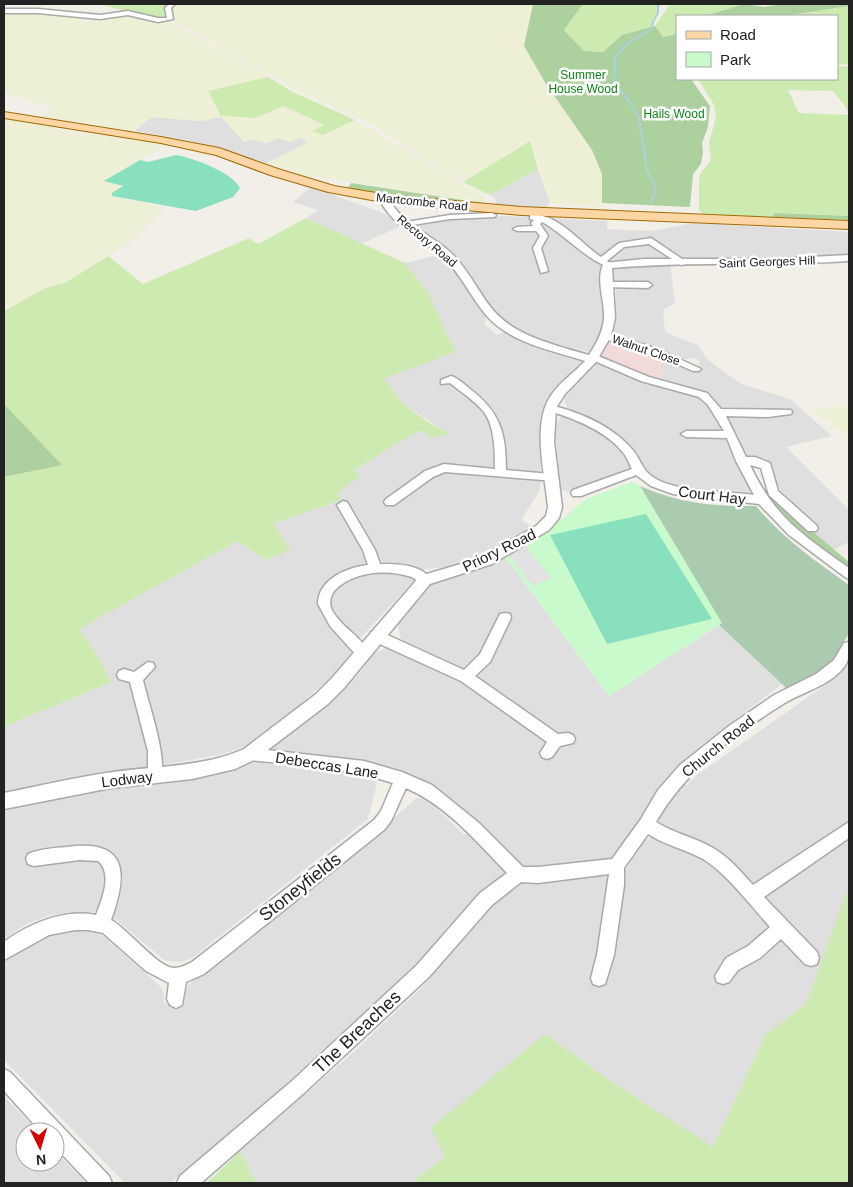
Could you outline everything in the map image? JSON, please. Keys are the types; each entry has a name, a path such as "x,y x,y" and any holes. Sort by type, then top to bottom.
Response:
{"main road":[{"name":"Martcombe Road","path":"4,115 161,140 219,152 274,172 332,189 388,200 523,211 849,225"}],"street":[{"path":"4,11 38,11 100,17 128,13 162,20 170,19 168,8 172,4"},
{"name":"Rectory Road","path":"388,200 386,202 391,212 455,262 472,284 488,312 501,324 518,334 593,358"},
{"path":"406,224 450,217 492,215"},
{"path":"533,216 553,222 591,256 605,263"},
{"path":"542,218 534,222 544,236 537,248 544,271"},
{"path":"517,229 538,228"},
{"path":"550,408 563,389 593,358 604,336 610,315 605,263 622,245 651,241 684,263"},
{"name":"Saint Georges Hill","path":"605,263 772,262 849,258"},
{"path":"607,285 645,287"},
{"name":"Walnut Close","path":"604,336 693,364"},
{"path":"593,358 645,379 703,395 709,399 718,412 741,461 763,500 786,525 849,574"},
{"path":"451,379 488,410 492,416 501,462 500,472"},
{"name":"Court Hay","path":"550,408 582,420 618,442 632,457 637,471 655,483 676,492 763,500"},
{"name":"Priory Road","path":"425,580 433,575 460,570 476,564 538,532 554,514 548,427 550,408"},
{"path":"718,412 768,414 787,412"},
{"path":"686,434 730,435"},
{"path":"741,461 755,461 766,466 773,492 811,524"},
{"path":"389,503 429,474 444,468 552,478"},
{"path":"577,493 637,471"},
{"path":"343,505 369,550 376,569"},
{"path":"250,754 322,699 338,683 362,652 425,580 417,573 376,569 352,573 337,579 325,595 324,605 329,615 362,652"},
{"path":"466,677 485,658 507,624"},
{"path":"376,636 466,677 557,744"},
{"name":"Church Road","path":"616,866 646,824 663,795 685,770 734,730 779,699 821,678 839,664 849,647"},
{"path":"148,667 130,677 144,714 155,752 154,776"},
{"name":"Lodway","path":"4,801 111,780 154,776 216,766 250,754"},
{"name":"Debeccas Lane","path":"250,754 364,767 402,779 427,790 474,828 519,874"},
{"name":"Stoneyfields","path":"178,975 185,975 198,968 379,825 386,816 402,779"},
{"path":"646,824 672,840 707,853 722,864 811,958"},
{"path":"753,895 849,829"},
{"path":"34,859 82,853 104,855 110,861 113,870 113,883 110,900 102,924"},
{"path":"519,874 538,875 616,866 617,878 615,900 611,914 609,943 606,961 599,978"},
{"name":"The Breaches","path":"187,1183 298,1087 423,970 486,899 519,874"},
{"path":"4,952 20,939 42,929 78,922 102,924 162,972 173,976 178,975 176,999"},
{"path":"723,976 732,964 754,952 782,927"},
{"path":"4,1078 46,1122"},
{"path":"65,1143 102,1183"}],"shaded area":[{"path":"221,116 244,142 251,139 267,143 278,138 290,142 300,137 309,142 264,164 228,151 186,140 135,131 151,117 202,121"},
{"path":"538,169 550,203 546,208 497,207 495,199 490,195"},
{"path":"311,187 383,213 403,225 361,244 306,218 318,210 293,202"},
{"path":"501,216 607,221 607,229 650,231 694,223 849,232 849,255 804,259 613,260 600,269 604,286 604,325 597,343 589,352 542,340 501,320 490,308 472,278 458,261 413,225 454,219"},
{"path":"441,254 453,263 486,313 485,325 497,335 506,331 564,351 585,363 547,397 542,418 540,490 521,520 532,526 502,545 463,564 452,567 425,569 350,649 351,656 338,673 265,735 246,746 223,754 4,793 4,727 111,682 97,654 78,629 237,541 266,560 289,550 273,524 341,500 337,493 354,470 416,432 449,434 403,404 383,379 428,293 405,263"},
{"path":"670,264 675,303 663,310 665,332 699,346 707,359 741,384 790,399 832,436 786,447 849,510 849,542 833,550 774,499 782,493 776,483 772,466 766,459 733,455 753,494 678,489 652,477 642,466 573,493 560,490 555,427 567,407 564,399 565,394 573,380 596,362 658,385 662,380 662,357 695,371 700,368 698,364 701,362 694,358 684,359 611,333 616,323 616,293 612,268 615,266"},
{"path":"606,341 630,346 662,357 662,380 623,367 602,357 600,353"},
{"path":"525,545 551,578 532,586 507,554"},
{"path":"503,554 609,696 719,625 782,684 699,747 674,769 617,855 607,860 531,869 523,868 437,790 417,777 391,767 320,755 279,753 267,750 360,673 374,653 401,642 398,624 439,578 473,571"},
{"path":"849,661 849,889 806,1004 766,1034 713,1148 609,1080 545,1034 445,1156 412,1183 256,1183 240,1151 355,1051 421,988 504,889 514,884 530,881 626,870 638,847 644,840 654,837 665,804 679,784 687,785 697,775 841,674"},
{"path":"268,759 328,765 326,770 373,777 377,783 368,819 192,958 181,962 164,960 118,921 93,912 71,912 51,915 28,923 4,939 4,808 85,791 206,777 233,770 253,761"},
{"path":"417,798 427,799 464,835 470,830 507,869 508,875 419,964 231,1135 170,1183 125,1183 4,1060 4,962 23,946 56,933 77,930 104,936 161,987 164,995 164,1004 184,1005 186,990 195,977 381,829"},
{"path":"4,1096 29,1122 15,1122 15,1172 65,1172 65,1161 86,1183 4,1183"}],"green space":[{"path":"99,4 170,4 167,19 155,19"},
{"path":"174,4 533,4 524,46 546,84 592,150 602,174 602,207 550,203 530,141 468,179 454,177 370,123 295,90 273,75 174,22 170,8"},
{"path":"533,4 583,4 564,30 584,51 603,52 622,35 655,26 663,37 676,34 676,80 692,80 710,106 708,127 702,143 701,164 693,174 690,207 602,203 602,174 592,150 546,84 524,46"},
{"path":"583,4 660,5 652,27 622,35 603,52 584,51 564,30"},
{"path":"670,4 744,4 708,15 676,15 676,34 663,37 655,26"},
{"path":"744,4 764,7 782,4 849,4 849,6 790,15 708,15"},
{"path":"849,6 849,64 838,65 838,15 790,15"},
{"path":"22,11 86,17 82,22 97,22 99,17 131,15 165,21 268,75 268,77 208,91 216,105 256,118 283,106 324,126 323,135 355,120 484,197 485,201 482,203 307,175 267,163 309,142 300,138 290,142 278,138 267,143 251,139 244,142 221,117 202,121 151,117 135,131 42,116 57,106 46,106 4,93 4,13"},
{"path":"849,66 849,115 849,216 775,213 774,217 705,214 699,211 700,174 711,160 709,143 716,117 714,105 699,80 838,80 838,67","holes":["788,90 833,91 845,106 849,115 799,113"]},
{"path":"268,77 293,92 355,120 323,135 312,131 324,125 283,106 256,118 221,116 208,91"},
{"path":"4,118 61,130 166,144 105,181 123,186 112,196 165,207 130,242 64,283 45,288 4,311"},
{"path":"530,141 538,169 490,195 463,182"},
{"path":"176,155 192,159 221,171 236,182 240,188 233,197 196,211 112,196 112,193 123,186 104,181 140,160 148,162"},
{"path":"351,183 482,203 470,204 392,196 347,189"},
{"path":"774,213 849,216 849,220 774,217"},
{"path":"306,218 405,263 428,293 455,352 383,379 403,404 428,422 450,434 431,438 424,431 416,432 354,470 359,477 337,493 341,500 273,524 290,550 266,560 237,541 79,629 97,654 111,682 4,727 4,477 61,465 4,404 4,311 45,288 65,283 108,256 143,284 249,238 258,244"},
{"path":"4,404 62,465 4,477"},
{"path":"849,406 849,438 812,408"},
{"path":"632,482 640,486 722,623 609,696 503,554 529,542 551,528 586,499"},
{"path":"640,486 670,497 697,503 756,506 788,539 849,585 849,633 831,664 787,689 719,625 721,623"},
{"path":"769,499 774,499 849,562 849,572 788,524"},
{"path":"646,514 712,619 607,644 550,535"},
{"path":"848,888 849,1183 412,1183 445,1156 431,1128 545,1034 609,1080 713,1147 766,1034 806,1004"},
{"path":"240,1151 256,1183 207,1183"}],"waterway":[{"path":"653,22 658,13 658,4"},
{"path":"651,202 656,190 647,170 639,118 628,99 614,83 615,56 627,44 651,29 653,23"}],"park label":[{"name":"Summer House Wood","path":"583,82"},
{"name":"Hails Wood","path":"674,114"}]}
